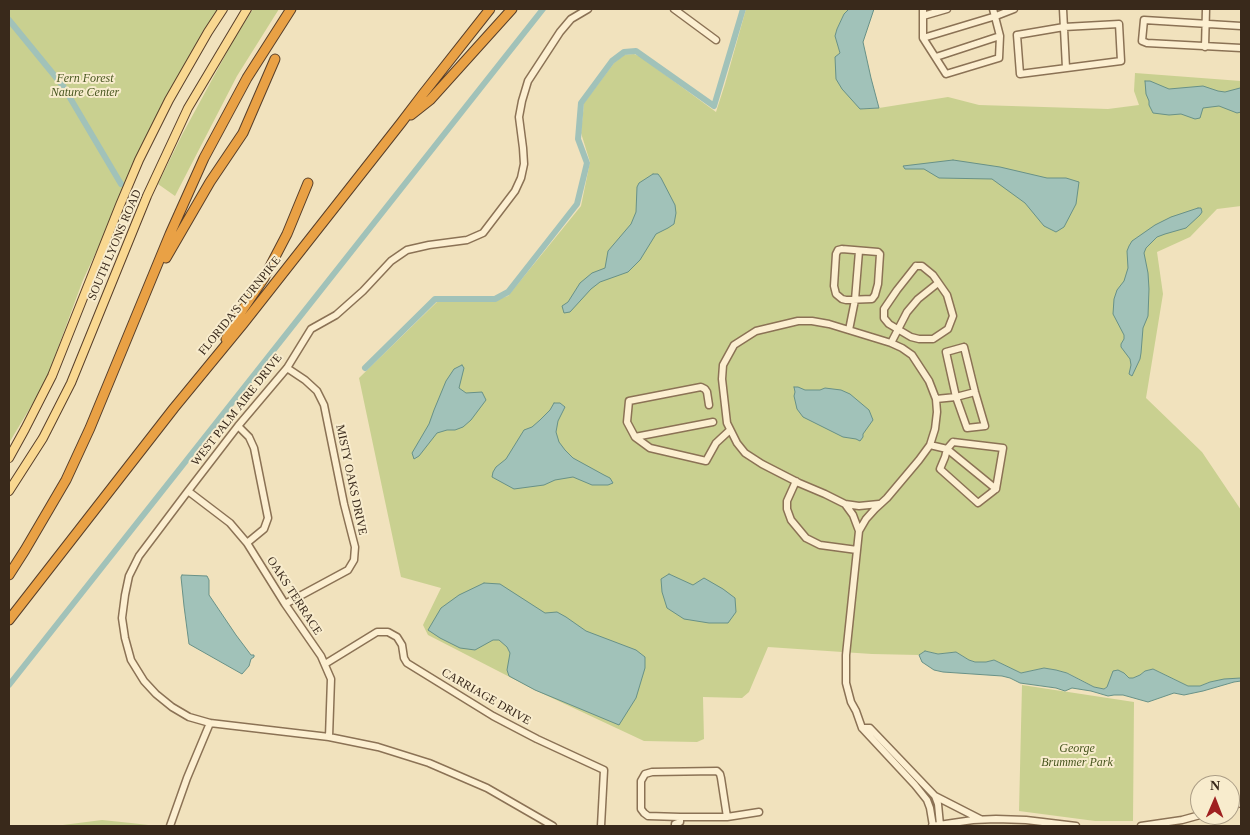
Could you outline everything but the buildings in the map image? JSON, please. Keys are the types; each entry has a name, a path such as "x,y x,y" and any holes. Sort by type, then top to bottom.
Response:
{"highway":[{"path":"9,575 66,480 90,428 170,234 204,158 247,78 291,9"},
{"name":"FLORIDA'S TURNPIKE","path":"9,620 131,462 243,324 490,9"},
{"path":"401,123 430,100 512,9"},
{"path":"156,270 243,133 275,59"},
{"path":"216,356 235,321 264,278 287,234 308,183"}],"main road":[{"name":"SOUTH LYONS ROAD","path":"9,458 52,376 139,160 169,100 223,9"},
{"name":"SOUTH LYONS ROAD","path":"9,491 43,438 71,383 147,196 188,108 247,9"}],"street":[{"name":"WEST PALM AIRE DRIVE","path":"210,723 189,717 172,707 144,681 131,660 122,618 125,595 138,556 238,426 287,368 311,329 336,315 391,261 407,250 467,240 483,234 515,191 521,178 524,164 519,117 528,81 560,32 571,19 588,9"},
{"path":"947,9 923,12 922,38 946,74 999,58 1000,36 993,9"},
{"path":"922,38 1014,9"},
{"path":"1063,9 1066,68"},
{"path":"1205,47 1206,9"},
{"path":"678,10 716,40"},
{"path":"1241,26 1144,20 1142,41 1147,43 1241,48"},
{"path":"1119,24 1121,61 1066,68 1020,74 1017,35 1064,27 1119,24"},
{"path":"936,57 1000,36"},
{"path":"842,249 878,252 880,254 878,284 875,295 872,299 855,300 842,299 834,291 836,254 838,250 842,249"},
{"path":"849,330 855,300 859,251"},
{"path":"916,266 922,266 933,275 938,283 947,295 953,316 948,329 933,339 914,338 886,321 884,309 916,266"},
{"path":"891,343 907,312 918,299 938,283"},
{"path":"880,504 859,506 845,504 762,464 745,453 737,443 727,423 722,379 723,365 734,345 756,330 798,320 812,321 849,330 902,348 912,356 929,381 936,400 937,412 935,429 930,445 887,498 866,518 859,531 846,655 846,682 850,702 856,711 862,728 928,800 935,826"},
{"path":"964,347 985,426 966,428 956,397 946,352 964,347"},
{"name":"MISTY OAKS DRIVE","path":"285,604 348,570 354,560 355,547 344,504 324,405 317,391 287,368"},
{"path":"709,405 707,392 701,387 629,401 627,422 635,437 650,448 706,461 716,443 730,430"},
{"path":"936,400 975,392"},
{"path":"635,437 712,422"},
{"path":"238,426 249,437 254,448 268,518 264,529 247,543"},
{"path":"953,442 1003,448 996,489 978,503 940,469 947,449 953,442"},
{"path":"930,445 947,449 996,489"},
{"path":"796,481 787,501 787,509 791,520 806,538 820,545 857,550"},
{"name":"OAKS TERRACE","path":"188,491 230,523 247,543 324,664 331,679 329,738"},
{"path":"845,504 859,531"},
{"name":"CARRIAGE DRIVE","path":"324,664 377,632 388,632 397,637 402,645 404,658 407,663 493,716 604,770 601,826"},
{"path":"170,826 187,778 210,723 329,738 378,747 429,763 487,788 553,826"},
{"path":"862,728 870,728 935,796 981,820"},
{"path":"727,817 721,778 717,771 652,772 645,774 642,781 641,809 648,816 679,823 727,817 759,812"},
{"path":"935,796 938,804 935,826"},
{"path":"1141,826 1190,818"},
{"path":"935,826 996,819 1026,820 1076,826"}],"green space":[{"name":"Fern Forest Nature Center","path":"9,9 222,9 139,160 83,280 45,383 9,443"},
{"path":"253,9 279,9 237,76 175,196 158,184 183,133 233,41"},
{"path":"746,9 849,9 844,14 836,36 840,54 860,109 879,108 948,97 979,105 1108,109 1139,105 1134,91 1135,73 1241,81 1241,206 1217,209 1190,237 1157,252 1163,294 1146,398 1202,452 1241,510 1241,678 1210,682 1200,686 1188,686 1153,669 1133,678 1129,678 1124,673 1104,689 1094,687 1068,673 1056,670 1044,668 1021,673 994,660 975,662 956,652 938,654 925,651 919,655 872,654 768,647 749,692 742,698 703,697 704,739 697,742 644,741 535,690 428,635 423,625 441,588 401,577 359,378 438,301 490,302 508,296 581,206 590,162 581,133 584,103 614,63 624,55 634,54 641,57 716,112"},
{"name":"George Brummer Park","path":"1022,685 1134,702 1133,821 1095,821 1019,811"},
{"path":"102,820 131,823 157,826 55,826"}],"water":[{"path":"849,9 874,9 863,42 879,108 860,109 842,89 836,79 835,57 840,53 835,36 844,14"},
{"path":"1145,81 1150,81 1169,89 1203,86 1225,92 1240,88 1241,112 1237,113 1219,106 1203,108 1200,118 1195,119 1181,114 1153,113 1146,94"},
{"path":"953,160 1000,167 1047,178 1066,178 1079,182 1076,204 1064,227 1056,232 1044,226 1025,203 992,179 939,178 924,169 905,169 903,166"},
{"path":"653,174 658,174 661,178 675,205 674,224 656,234 640,260 628,272 600,282 570,312 564,313 562,306 568,302 580,283 592,273 605,268 608,251 631,224 636,212 637,187 639,183"},
{"path":"1201,208 1202,212 1186,228 1157,237 1146,248 1144,253 1148,273 1148,316 1143,328 1140,359 1132,376 1129,374 1130,359 1121,347 1124,335 1113,314 1114,299 1117,290 1124,281 1128,268 1127,251 1132,241 1155,225 1171,217"},
{"path":"462,365 464,368 459,388 466,393 482,392 486,400 471,420 463,427 437,433 419,456 414,459 412,453 429,424 446,381 454,369"},
{"path":"794,387 805,390 825,388 841,390 850,394 869,410 873,420 860,441 843,437 803,417 797,409"},
{"path":"554,403 560,403 565,407 558,421 556,432 559,442 573,458 610,478 613,483 608,485 592,485 573,477 555,480 544,485 514,489 492,477 496,467 506,459 524,430 532,427 540,420"},
{"path":"669,574 693,585 704,578 735,598 736,612 728,623 709,623 684,619 667,608 662,592 661,579"},
{"path":"182,575 207,576 209,580 209,595 251,655 254,655 249,666 242,674 189,644"},
{"path":"484,583 500,584 545,613 557,612 586,631 636,650 645,657 645,668 636,698 619,725 535,690 509,676 507,670 510,653 507,647 499,640 493,640 475,650 460,648 428,630 441,608 459,595"},
{"path":"925,651 938,654 956,652 975,662 994,660 1021,673 1044,668 1056,670 1067,673 1094,687 1104,689 1107,687 1113,671 1118,670 1129,678 1133,678 1153,669 1188,686 1200,686 1224,679 1241,678 1241,681 1184,695 1174,693 1148,702 1123,695 1108,696 1072,688 1065,691 1020,683 1002,676 934,670 922,662 919,655"}],"waterway":[{"path":"9,685 543,9"},
{"path":"365,368 435,299 495,299 508,292 577,204 587,163 578,139 581,103 612,61 624,52 636,51 714,106 743,9"},
{"path":"9,20 63,86 121,184"}]}
